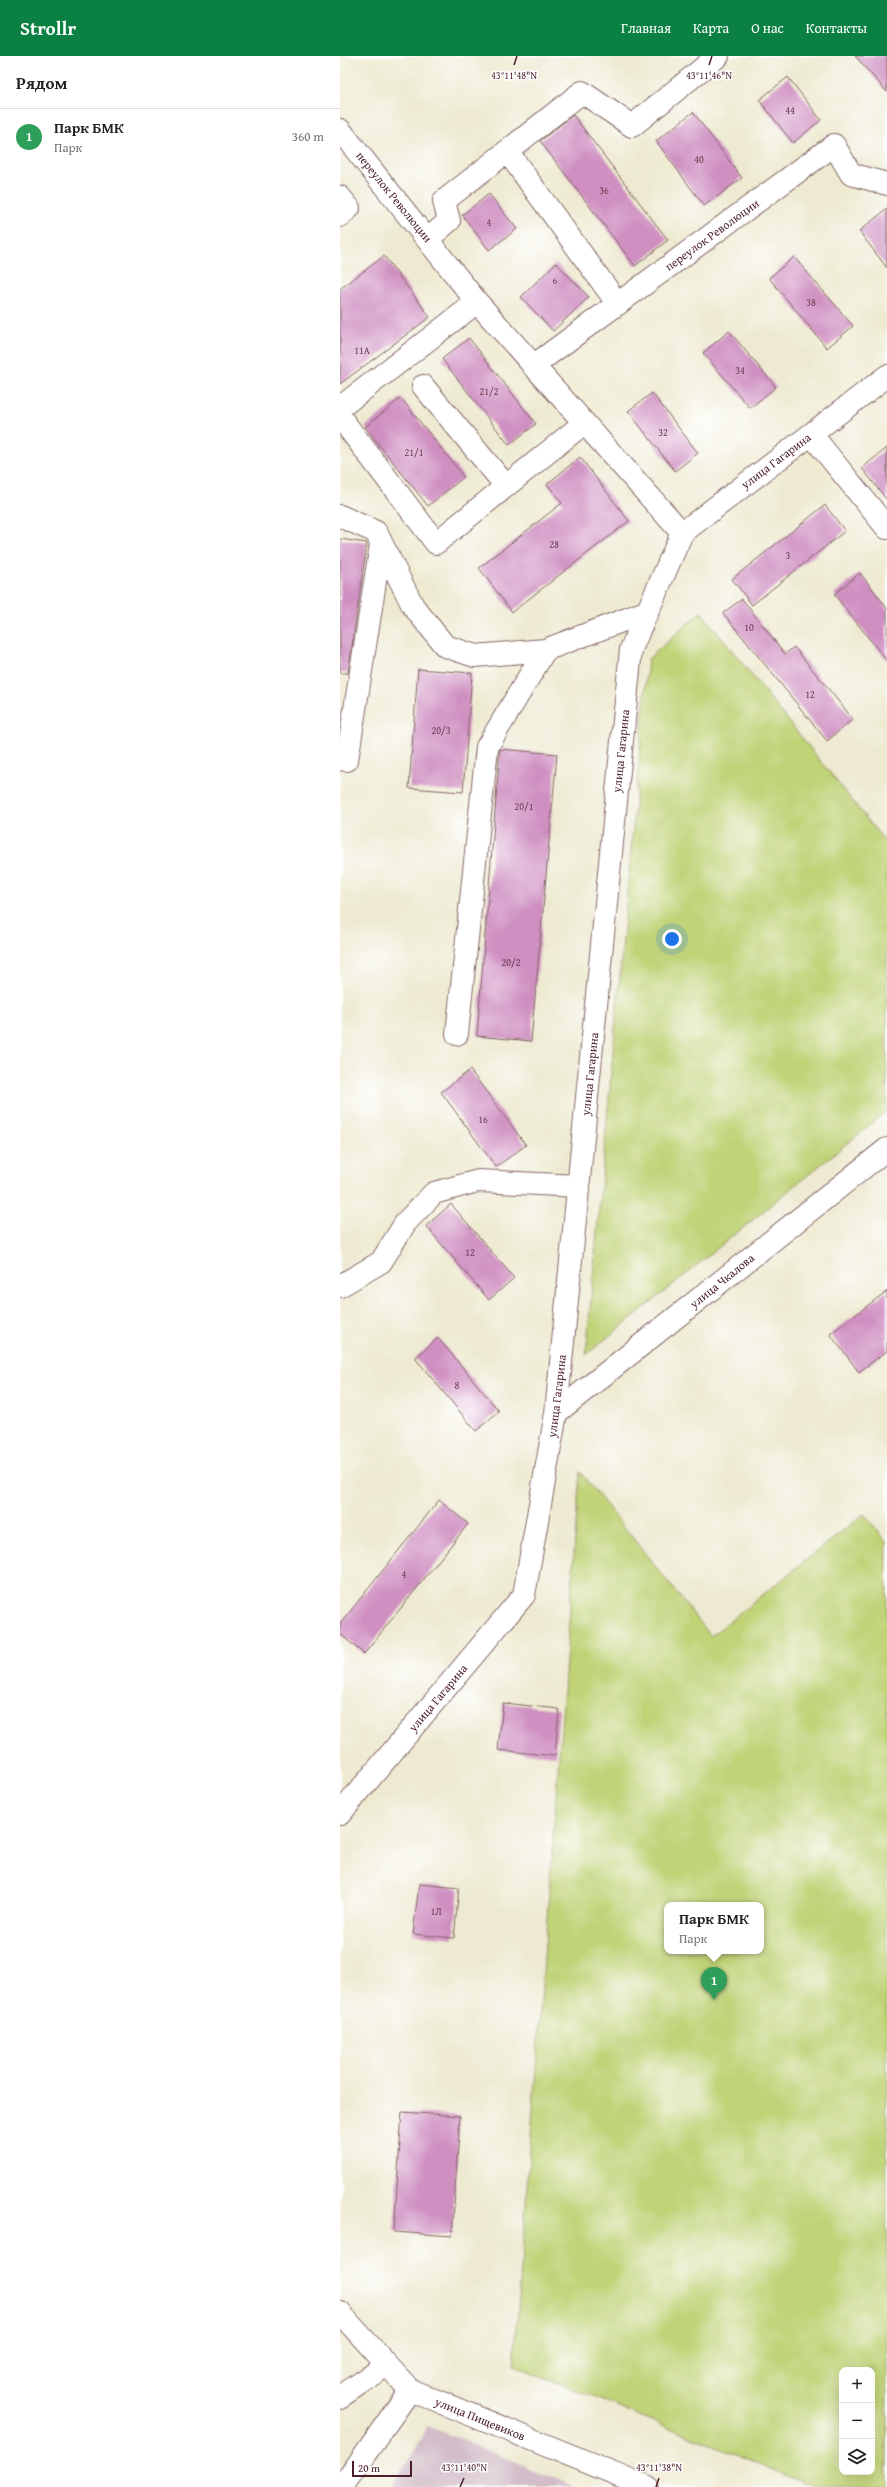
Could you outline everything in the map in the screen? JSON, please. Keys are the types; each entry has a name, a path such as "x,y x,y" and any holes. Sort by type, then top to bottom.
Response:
{"street":[{"path":"428,239 449,221 444,201 582,92 632,126 718,56"},
{"name":"переулок Революции","path":"340,130 478,302 682,533"},
{"name":"переулок Революции","path":"533,366 834,145 851,174 887,184"},
{"path":"507,151 618,304"},
{"path":"340,196 350,208 340,216"},
{"path":"340,405 346,403 478,302"},
{"name":"улица Гагарина","path":"340,1814 524,1595 556,1413 631,649 682,533 887,376"},
{"path":"423,386 506,486"},
{"path":"340,417 436,542 584,423"},
{"path":"811,434 885,520"},
{"path":"340,516 376,532 413,606 445,646 475,656 545,650 648,611"},
{"path":"340,759 347,760 382,544"},
{"path":"456,1034 487,747 545,650"},
{"name":"улица Чкалова","path":"556,1413 887,1149"},
{"path":"340,1286 381,1262 406,1222 434,1193 478,1181 579,1186"},
{"name":"улица Пищевиков","path":"340,2313 410,2390 648,2487"},
{"path":"340,2397 387,2365"},
{"path":"342,2487 410,2390"}],"shaded area":[{"path":"428,2426 576,2487 392,2487"}],"green space":[{"path":"701,612 887,844 887,1111 586,1355 648,659"},
{"path":"580,1472 711,1636 864,1514 887,1542 887,2487 815,2487 514,2365"}],"building":[{"path":"855,56 887,56 887,92"},
{"path":"788,77 821,120 793,143 759,100"},
{"path":"693,112 742,178 704,206 656,141"},
{"path":"573,115 668,240 635,266 540,141"},
{"path":"489,194 517,229 489,250 462,215"},
{"path":"887,209 887,268 859,231"},
{"path":"384,256 430,317 340,384 340,289"},
{"path":"794,257 853,326 827,348 769,278"},
{"path":"556,263 589,297 553,331 521,297"},
{"path":"729,331 776,387 750,408 703,353"},
{"path":"469,338 536,424 509,445 442,359"},
{"path":"652,393 698,453 675,471 628,411"},
{"path":"401,398 464,477 428,506 365,427"},
{"path":"887,448 887,500 862,468"},
{"path":"580,457 629,521 512,612 479,568 562,503 547,484"},
{"path":"825,505 845,531 752,605 732,579"},
{"path":"340,539 367,543 348,673 340,673"},
{"path":"860,573 887,608 887,661 834,594"},
{"path":"742,599 785,654 794,647 853,719 827,741 723,613"},
{"path":"418,669 472,673 463,792 409,788"},
{"path":"500,749 557,754 531,1041 477,1036"},
{"path":"470,1070 526,1145 496,1167 441,1092"},
{"path":"451,1204 514,1278 489,1300 426,1226"},
{"path":"887,1291 887,1351 859,1372 830,1334"},
{"path":"438,1338 499,1411 476,1431 415,1358"},
{"path":"439,1500 468,1524 364,1654 340,1634 340,1624"},
{"path":"503,1703 559,1709 555,1756 498,1750"},
{"path":"419,1884 459,1888 454,1938 413,1934"},
{"path":"402,2112 460,2116 452,2236 394,2232"}],"place":[{"name":"Парк БМК","path":"714,2000"}]}
